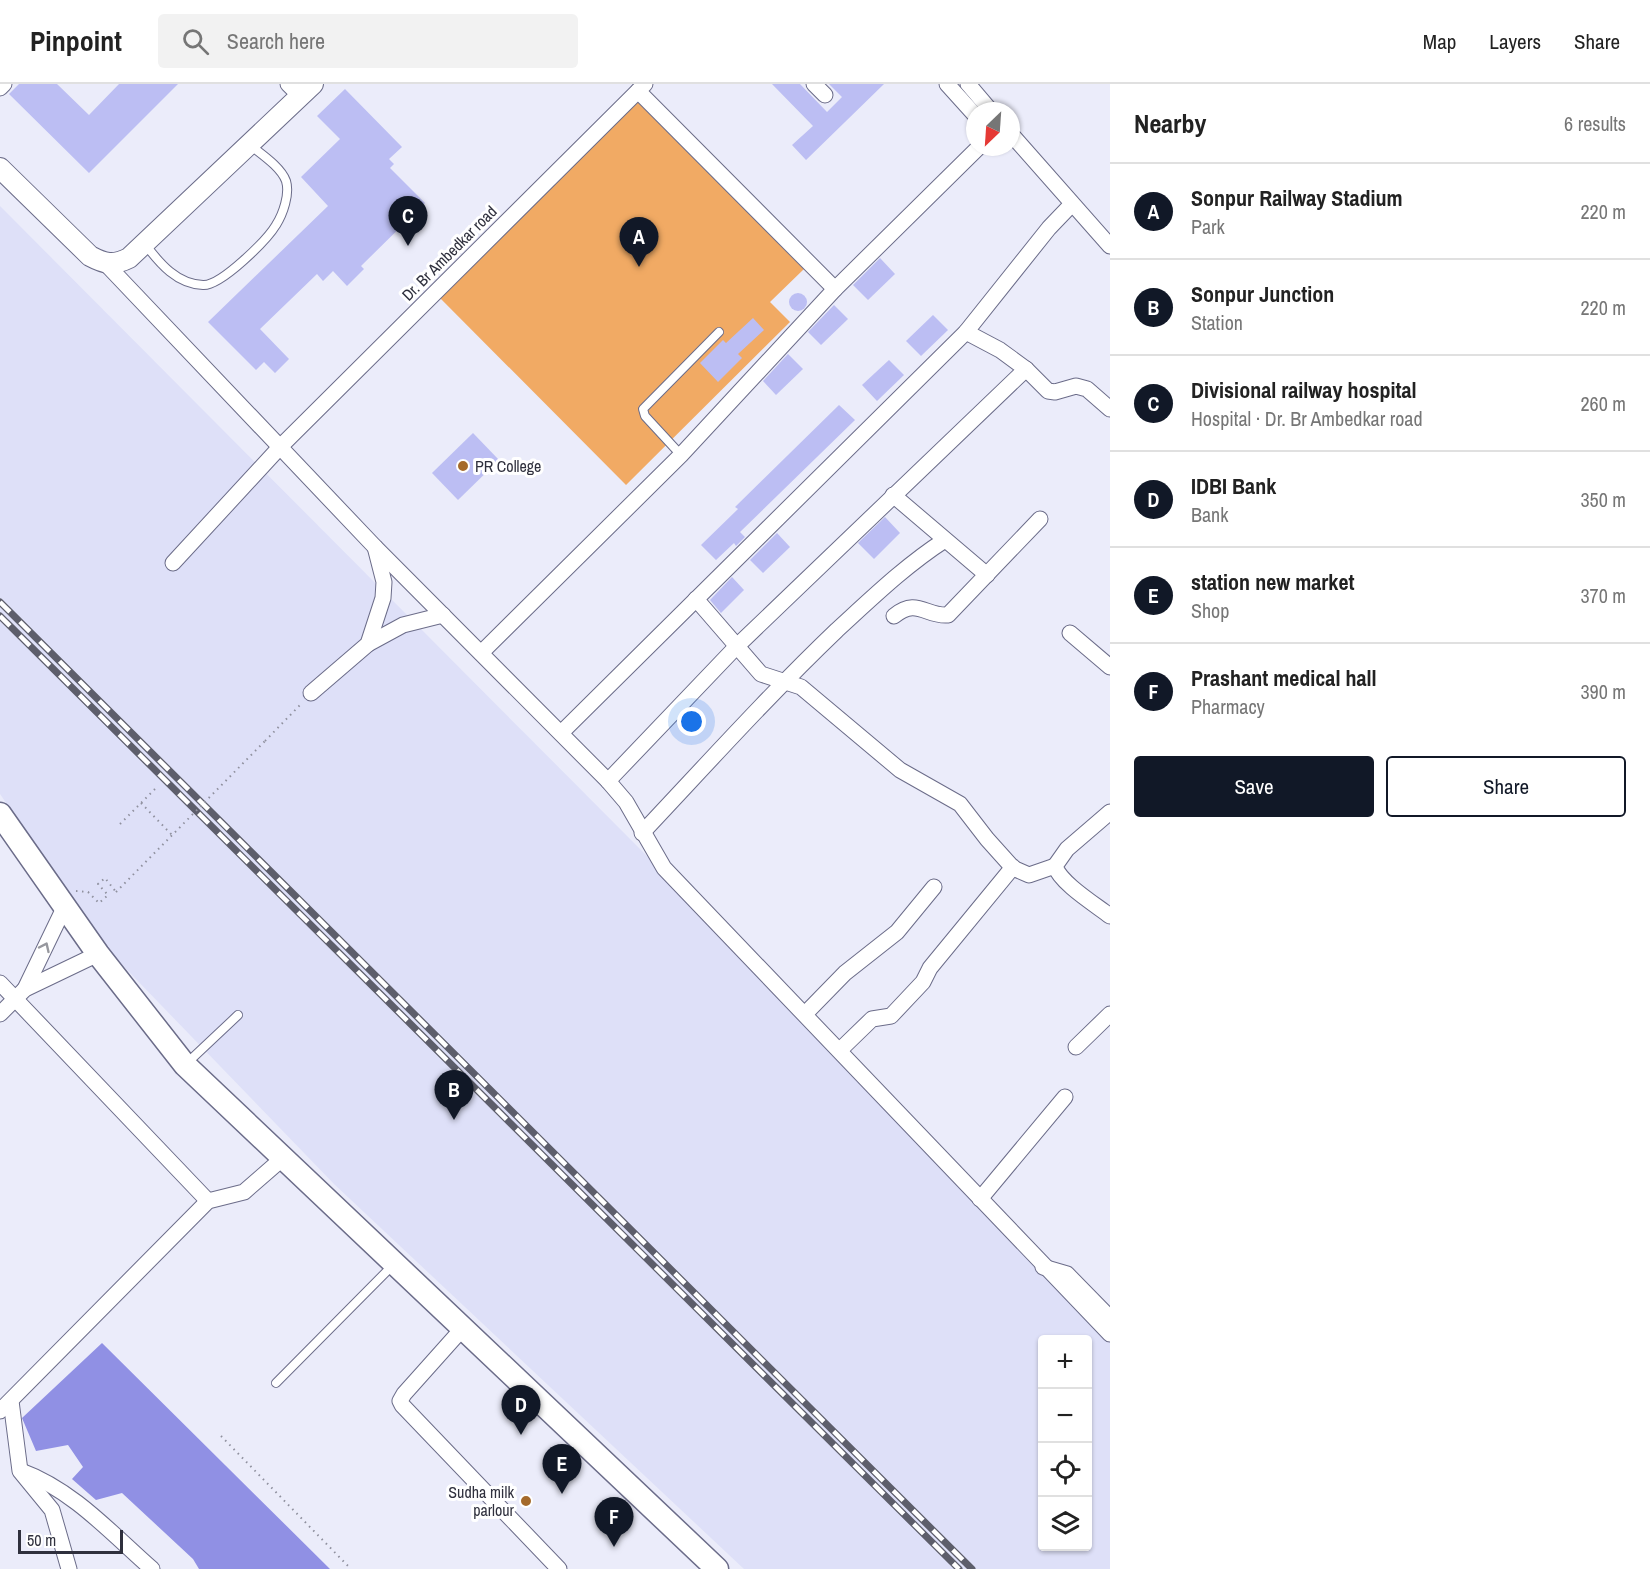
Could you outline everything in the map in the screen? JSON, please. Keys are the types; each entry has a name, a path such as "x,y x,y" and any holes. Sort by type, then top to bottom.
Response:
{"main road":[{"path":"0,814 98,954 185,1065 717,1569"}],"street":[{"path":"0,88 4,84"},
{"path":"947,84 966,105"},
{"path":"968,84 983,102"},
{"path":"641,87 835,289"},
{"name":"Dr. Br Ambedkar road","path":"172,563 280,447 641,87"},
{"path":"106,264 117,264 129,258 248,144 300,88"},
{"path":"1020,144 1110,246"},
{"path":"481,653 681,455 835,289 970,156"},
{"path":"0,168 90,256 106,264 375,547 608,781 626,802 664,868 840,1050 1043,1267 1110,1334"},
{"path":"561,733 966,333 1049,228 1072,204"},
{"path":"966,333 1000,350 1026,369 1048,391 1055,392 1076,386 1087,389 1110,409"},
{"path":"608,781 736,647 1026,369"},
{"path":"893,495 987,575"},
{"path":"894,616 904,608 911,607 948,615 1040,519"},
{"path":"642,833 784,681 872,598 925,553 945,540"},
{"path":"368,644 383,598 384,582 375,547"},
{"path":"696,599 761,674 801,687 900,770 960,804 1012,867 1029,875 1055,866"},
{"path":"311,693 368,644 403,625 443,615"},
{"path":"1070,633 1110,667"},
{"path":"1110,812 1059,857 1055,866 1057,873 1110,916"},
{"path":"840,1050 872,1019 891,1016 919,986 930,968 1012,867"},
{"path":"805,1014 845,973 897,932 934,887"},
{"path":"20,994 65,906"},
{"path":"0,1014 20,994 98,954"},
{"path":"0,983 20,994 208,1202"},
{"path":"1076,1047 1110,1014"},
{"path":"980,1199 1065,1097"},
{"path":"69,1569 52,1510 20,1471 5,1406 208,1202 244,1192 283,1158"},
{"path":"1043,1267 1067,1274 1110,1318"},
{"path":"463,1328 400,1401 402,1406 559,1569"},
{"path":"20,1471 42,1479 81,1505 152,1569"}],"lane":[{"path":"144,243 162,266 181,279 205,285 225,277 276,226 285,206 286,181 275,167 248,144"},
{"path":"681,455 645,416 643,409 719,332"},
{"path":"185,1065 238,1016"},
{"path":"276,1383 394,1263"}],"path":[{"path":"88,892 99,903 108,895 98,885 105,878 116,892 311,693"},
{"path":"120,824 155,789"},
{"path":"141,803 172,835"},
{"path":"221,1436 351,1569"}],"shaded area":[{"path":"637,101 804,269 770,302 790,322 626,485 439,297"},
{"path":"0,206 640,849 1110,1326 1110,1569 744,1569 334,1184 103,945 0,794"},
{"path":"102,1343 330,1569 199,1569 193,1559 122,1493 96,1500 72,1479 83,1467 68,1445 36,1451 22,1418"}],"building":[{"path":"19,84 57,84 89,115 119,84 178,84 89,173 9,94"},
{"path":"772,84 800,84 827,112 842,97 829,84 884,84 806,160 792,145 813,126"},
{"path":"345,89 402,147 389,159 394,164 390,168 425,203 361,266 364,269 347,286 333,271 323,281 317,274 260,329 289,359 275,373 264,362 256,370 208,322 328,206 301,177 340,139 317,116"},
{"path":"880,258 895,274 868,300 853,285"},
{"path":"798,293 804,296 807,302 804,308 798,311 792,308 789,302 792,296"},
{"path":"834,305 848,319 821,345 808,332"},
{"path":"933,315 948,330 921,356 906,341"},
{"path":"753,318 764,330 738,354 742,358 718,382 700,363 723,340 726,343"},
{"path":"788,354 803,369 776,395 763,381"},
{"path":"889,360 904,375 877,401 862,385"},
{"path":"839,405 855,420 740,532 745,537 736,546 734,543 716,560 701,545 738,509 735,507"},
{"path":"473,433 499,460 458,500 432,473"},
{"path":"885,517 900,533 874,559 858,543"},
{"path":"777,533 790,547 763,573 750,560"},
{"path":"732,577 744,590 721,613 710,600"}],"railway":[{"path":"0,602 972,1569"},
{"path":"0,616 959,1569"}],"place":[{"name":"Divisional railway hospital","path":"408,246"},
{"name":"Sonpur Railway Stadium","path":"639,267"},
{"name":"PR College","path":"463,466"},
{"name":"Sonpur Junction","path":"454,1120"},
{"name":"IDBI Bank","path":"521,1435"},
{"name":"station new market","path":"562,1494"},
{"name":"Sudha milk parlour","path":"526,1501"},
{"name":"Prashant medical hall","path":"614,1547"}]}
